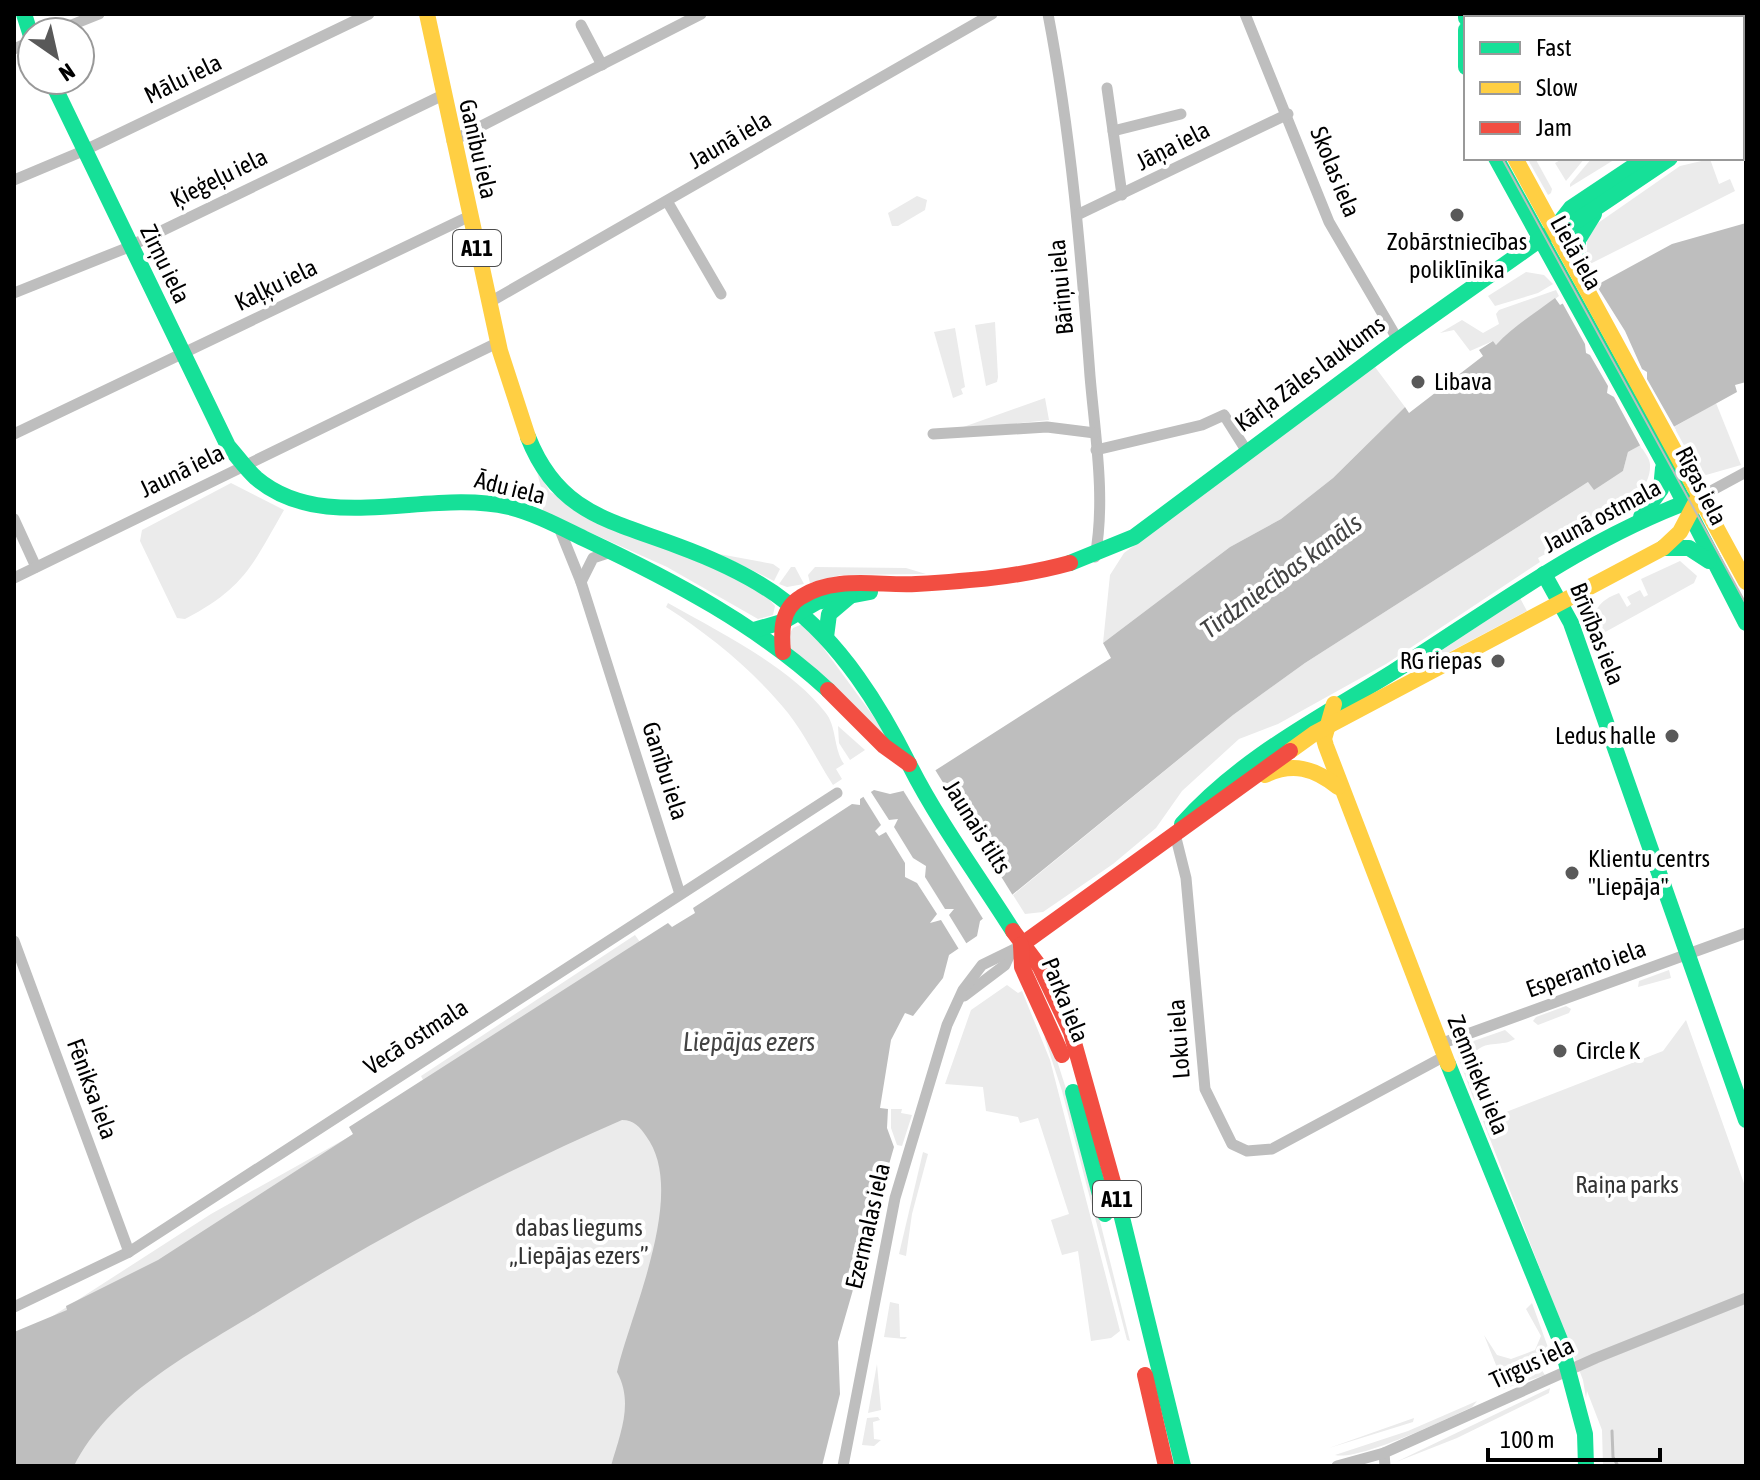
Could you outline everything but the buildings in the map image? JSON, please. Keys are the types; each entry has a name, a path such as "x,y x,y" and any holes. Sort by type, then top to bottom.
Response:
{"main road":[{"name":"Ganību iela","path":"427,14 441,96 499,342 529,438 547,476"},
{"name":"Zirņu iela","path":"58,96 183,355 241,466"},
{"name":"Lielā iela","path":"1497,160 1547,235"},
{"name":"Lielā iela","path":"1516,160 1547,235 1619,368"},
{"path":"1547,235 1571,208 1643,160"},
{"path":"1547,235 1559,231 1667,160"},
{"path":"1572,282 1574,251 1579,237 1602,204"},
{"name":"Kārļa Zāles laukums","path":"1095,557 1134,537 1246,450 1547,235"},
{"name":"Rīgas iela","path":"1619,368 1660,443 1719,574 1746,623"},
{"path":"1634,523 1654,504 1664,485 1660,443"},
{"name":"Ādu iela","path":"241,466 260,483 288,499 321,508 347,509 421,500 481,501 523,512 612,551 754,630 783,652"},
{"name":"Ādu iela","path":"547,476 562,494 589,513 724,563 772,589 826,637"},
{"name":"Rīgas iela","path":"1690,505 1746,582"},
{"name":"Jaunā ostmala","path":"1175,834 1193,811 1238,769 1297,726 1393,672 1544,574 1634,523 1690,505"},
{"name":"Jaunā ostmala","path":"1016,949 1239,790 1280,757 1328,726 1663,548 1690,505"},
{"path":"1663,548 1689,548 1710,562 1719,574"},
{"path":"754,630 782,622 808,593 832,586 899,585 1054,570 1095,557"},
{"name":"Brīvības iela","path":"1544,574 1561,601 1746,1120"},
{"path":"795,608 899,585"},
{"path":"826,637 829,614 838,603 856,595"},
{"path":"782,622 783,652"},
{"name":"A11","path":"826,637 898,737 909,764"},
{"name":"A11","path":"783,652 909,764"},
{"name":"Zemnieku iela","path":"1334,704 1324,739 1340,788 1571,1370 1585,1434 1586,1466"},
{"name":"Jaunais tilts","path":"909,764 1004,916 1016,949"},
{"path":"1239,790 1277,769 1291,766 1321,772 1340,788"},
{"name":"Parka iela","path":"1016,949 1056,1039 1067,1072 1166,1466"},
{"name":"Parka iela","path":"1016,949 1035,958 1082,1068 1183,1466"}],"street":[{"name":"Mālu iela","path":"14,180 83,151 369,14"},
{"path":"452,141 701,14"},
{"name":"Jaunā iela","path":"490,302 992,14"},
{"name":"Bāriņu iela","path":"1048,14 1068,117 1077,215 1096,450 1100,531 1095,557"},
{"name":"Skolas iela","path":"1245,14 1288,114 1329,222 1398,340"},
{"path":"581,25 602,65"},
{"path":"1107,88 1122,195"},
{"name":"Ķieģeļu iela","path":"14,293 130,246 441,96"},
{"path":"1113,131 1181,114"},
{"name":"Jāņa iela","path":"1077,215 1288,114"},
{"path":"667,201 721,294"},
{"name":"Kaļķu iela","path":"14,434 470,216"},
{"name":"Jaunā iela","path":"14,578 499,342"},
{"path":"1096,450 1202,425 1224,415 1246,450"},
{"path":"933,434 1047,427 1095,433"},
{"path":"1690,505 1746,472"},
{"path":"14,519 36,567"},
{"name":"Ganību iela","path":"558,527 581,582 680,894"},
{"path":"581,582 593,558 612,551"},
{"name":"Vecā ostmala","path":"14,1307 129,1252 837,793"},
{"name":"Loku iela","path":"1175,834 1186,878 1205,1089 1232,1144 1247,1151 1272,1149 1442,1050"},
{"name":"Esperanto iela","path":"1442,1050 1746,933"},
{"name":"Fēniksa iela","path":"14,941 129,1252"},
{"name":"Ezermalas iela","path":"843,1466 895,1198 957,1002 982,965 1016,949"},
{"name":"Tirgus iela","path":"1337,1466 1384,1453 1571,1370 1746,1298"},
{"path":"1384,1453 1385,1466"}],"green space":[{"path":"1528,160 1536,160 1552,189 1548,195"},
{"path":"1560,160 1583,160 1566,181 1555,163"},
{"path":"1590,160 1614,160 1570,187"},
{"path":"1710,160 1719,184 1730,179 1735,191 1586,266 1587,239 1598,223 1680,166"},
{"path":"917,196 927,200 925,210 898,226 892,226 888,213"},
{"path":"1526,272 1544,275 1553,284 1538,293 1495,306 1488,296"},
{"path":"1556,290 1559,296 1496,345 1493,341 1470,351 1454,330 1440,333 1462,320 1483,333 1499,324 1496,314 1499,310"},
{"path":"995,322 998,377 997,382 986,386 975,325"},
{"path":"955,328 965,387 961,389 963,394 953,398 934,332"},
{"path":"1375,367 1405,407 1333,478 1281,519 1230,547 1103,643 1110,575 1124,553"},
{"path":"1045,398 1049,420 955,430"},
{"path":"1716,403 1741,465 1706,475 1697,469 1674,427"},
{"path":"1640,445 1650,464 1646,482 1637,496 1622,509 1538,558 1540,562 1386,664 1278,724 1239,739 1182,791 1156,828 1113,864 1043,912 1025,914 1013,895 1233,715 1305,663 1588,482 1609,479 1623,471 1628,452"},
{"path":"536,468 550,492 762,591 775,606 773,615 758,619 667,567 542,511 545,503"},
{"path":"231,483 284,510 254,561 234,586 205,608 185,619 177,618 140,541 142,530"},
{"path":"719,554 773,564 780,569 774,581"},
{"path":"1680,561 1697,576 1694,583 1598,636 1593,633 1595,613 1606,599 1619,593 1627,607 1631,604 1627,597 1640,590 1644,597 1648,595 1641,579"},
{"path":"791,567 795,567 804,584 787,587 779,584"},
{"path":"815,567 906,568 926,574 841,575 810,583 808,575"},
{"path":"1520,598 1527,611 1442,656 1430,658"},
{"path":"668,603 752,651 810,695 829,718 844,764 836,769 842,779 833,785 801,731 775,698 731,655 666,607"},
{"path":"805,623 893,743 789,647 787,638 793,628"},
{"path":"838,726 865,750 850,760 839,743"},
{"name":"dabas liegums „Liepājas ezers”","path":"635,935 821,1198 774,1466 14,1466 14,1341 211,1214 354,1134 423,1080 421,1076"},
{"path":"1669,970 1671,978 1638,987 1639,981"},
{"path":"1007,985 1018,993 1022,991 1050,1060 1120,1331 1111,1338 1091,1341 1078,1251 1062,1255 1051,1220 1069,1214 1038,1118 1020,1123 1018,1117 986,1111 983,1087 945,1084 971,1010"},
{"path":"1566,1006 1571,1009 1569,1013 1538,1025 1533,1021 1536,1017"},
{"name":"Raiņa parks","path":"1686,1020 1746,1189 1746,1466 1603,1466 1602,1430 1587,1391 1586,1398 1583,1380 1483,1121 1663,1051"},
{"path":"1505,1030 1515,1039 1476,1051 1489,1094 1474,1100 1457,1054 1465,1044"},
{"path":"1044,1036 1052,1045 1069,1098 1130,1341 1127,1340 1062,1091"},
{"path":"891,1109 902,1109 901,1113 912,1115 902,1146 897,1145 891,1128"},
{"path":"923,1152 928,1154 912,1214 906,1256 899,1254"},
{"path":"890,1302 899,1304 900,1337 907,1337 905,1339 884,1337"},
{"path":"1532,1303 1550,1353 1540,1362 1502,1380 1484,1335 1497,1355 1511,1359 1535,1350 1541,1336 1526,1309"},
{"path":"877,1364 881,1410 868,1413"},
{"path":"1541,1369 1545,1375 1497,1391"},
{"path":"1550,1388 1549,1393 1457,1438 1396,1462"},
{"path":"1477,1401 1472,1407 1382,1446 1335,1455 1408,1431"},
{"path":"878,1417 880,1420 873,1422 874,1439 881,1440 874,1446 862,1445 867,1418"},
{"path":"1414,1418 1413,1422 1329,1448"}],"water":[{"path":"1746,223 1746,382 1735,385 1737,392 1628,452 1623,471 1594,490 1588,482 1305,663 1233,715 980,921 977,936 949,955 943,978 913,1016 905,1013 891,1040 880,1108 888,1109 887,1128 894,1147 838,1342 840,1394 822,1466 611,1466 625,1407 617,1372 652,1252 661,1188 657,1160 646,1136 630,1121 622,1120 434,1211 343,1261 177,1361 108,1418 74,1466 14,1466 14,1332 67,1310 66,1306 158,1260 353,1134 349,1127 668,923 672,927 695,913 693,908 852,804 860,805 860,799 874,790 890,794 903,791 1111,658 1103,643 1230,547 1281,519 1333,478 1405,407 1409,413 1483,356 1479,350 1493,341 1496,345 1555,298 1560,305 1672,244"}],"pier":[{"path":"1593,280 1625,331 1642,369 1647,372 1647,379 1676,430 1642,449 1614,397 1607,393 1608,386 1586,353 1585,344 1558,295 1561,300"},
{"path":"934,768 1015,899 985,922 901,787"},
{"path":"869,789 889,820 898,819 894,827 913,858 926,866 925,877 945,909 954,909 949,915 968,946 960,951 941,920 930,923 937,914 917,883 905,877 905,863 886,832 879,836 875,831 881,825 861,793"}],"waterway":[{"path":"1612,1431 1613,1457 1618,1466"}],"tram line":[{"path":"1503,160 1746,604"}],"traffic: fast":[{"path":"59,96 228,446 256,478 283,495 313,504 345,508 478,503 529,513 651,571 714,606 773,645 828,690"},
{"path":"1497,160 1665,465 1746,623"},
{"path":"1554,230 1571,208 1643,160"},
{"path":"1070,563 1134,537 1398,340 1545,236 1578,220 1667,160"},
{"path":"1577,269 1578,240 1594,214"},
{"path":"528,437 540,462 570,498 608,520 706,557 748,577 786,602 824,636 872,699 921,787 1013,931"},
{"path":"1641,517 1661,489 1663,468"},
{"path":"1182,824 1205,800 1282,740 1541,576 1617,533 1698,498"},
{"path":"1663,548 1689,548 1709,561"},
{"path":"1544,574 1571,623 1746,1120"},
{"path":"754,630 782,622 817,602 870,592"},
{"path":"826,637 829,614 849,597"},
{"path":"1448,1064 1560,1340 1585,1434 1586,1466"},
{"path":"1073,1092 1105,1214"},
{"path":"1116,1193 1183,1466"}],"traffic: slow":[{"path":"427,14 500,351 528,437"},
{"path":"1516,160 1746,582"},
{"path":"1290,751 1315,733 1663,548 1680,532 1698,498"},
{"path":"1334,704 1324,739 1326,746 1448,1064"},
{"path":"1265,775 1285,769 1303,769 1320,775 1338,787"}],"traffic: jam":[{"path":"783,652 786,614 794,602 814,590 857,583 916,584 974,580 1070,563"},
{"path":"828,690 884,746 909,764"},
{"path":"1021,945 1290,751"},
{"path":"1013,931 1040,967 1071,1032 1116,1193"},
{"path":"1021,945 1022,967 1062,1055"},
{"path":"1145,1375 1166,1466"}],"place":[{"name":"Zobārstniecības poliklīnika","path":"1457,215"},
{"name":"Libava","path":"1418,382"},
{"name":"RG riepas","path":"1498,661"},
{"name":"Ledus halle","path":"1672,736"},
{"name":"Klientu centrs \"Liepāja\"","path":"1572,873"},
{"name":"Circle K","path":"1560,1051"}],"water label":[{"name":"Tirdzniecības kanāls","path":"1281,576"},
{"name":"Liepājas ezers","path":"749,1042"}]}
